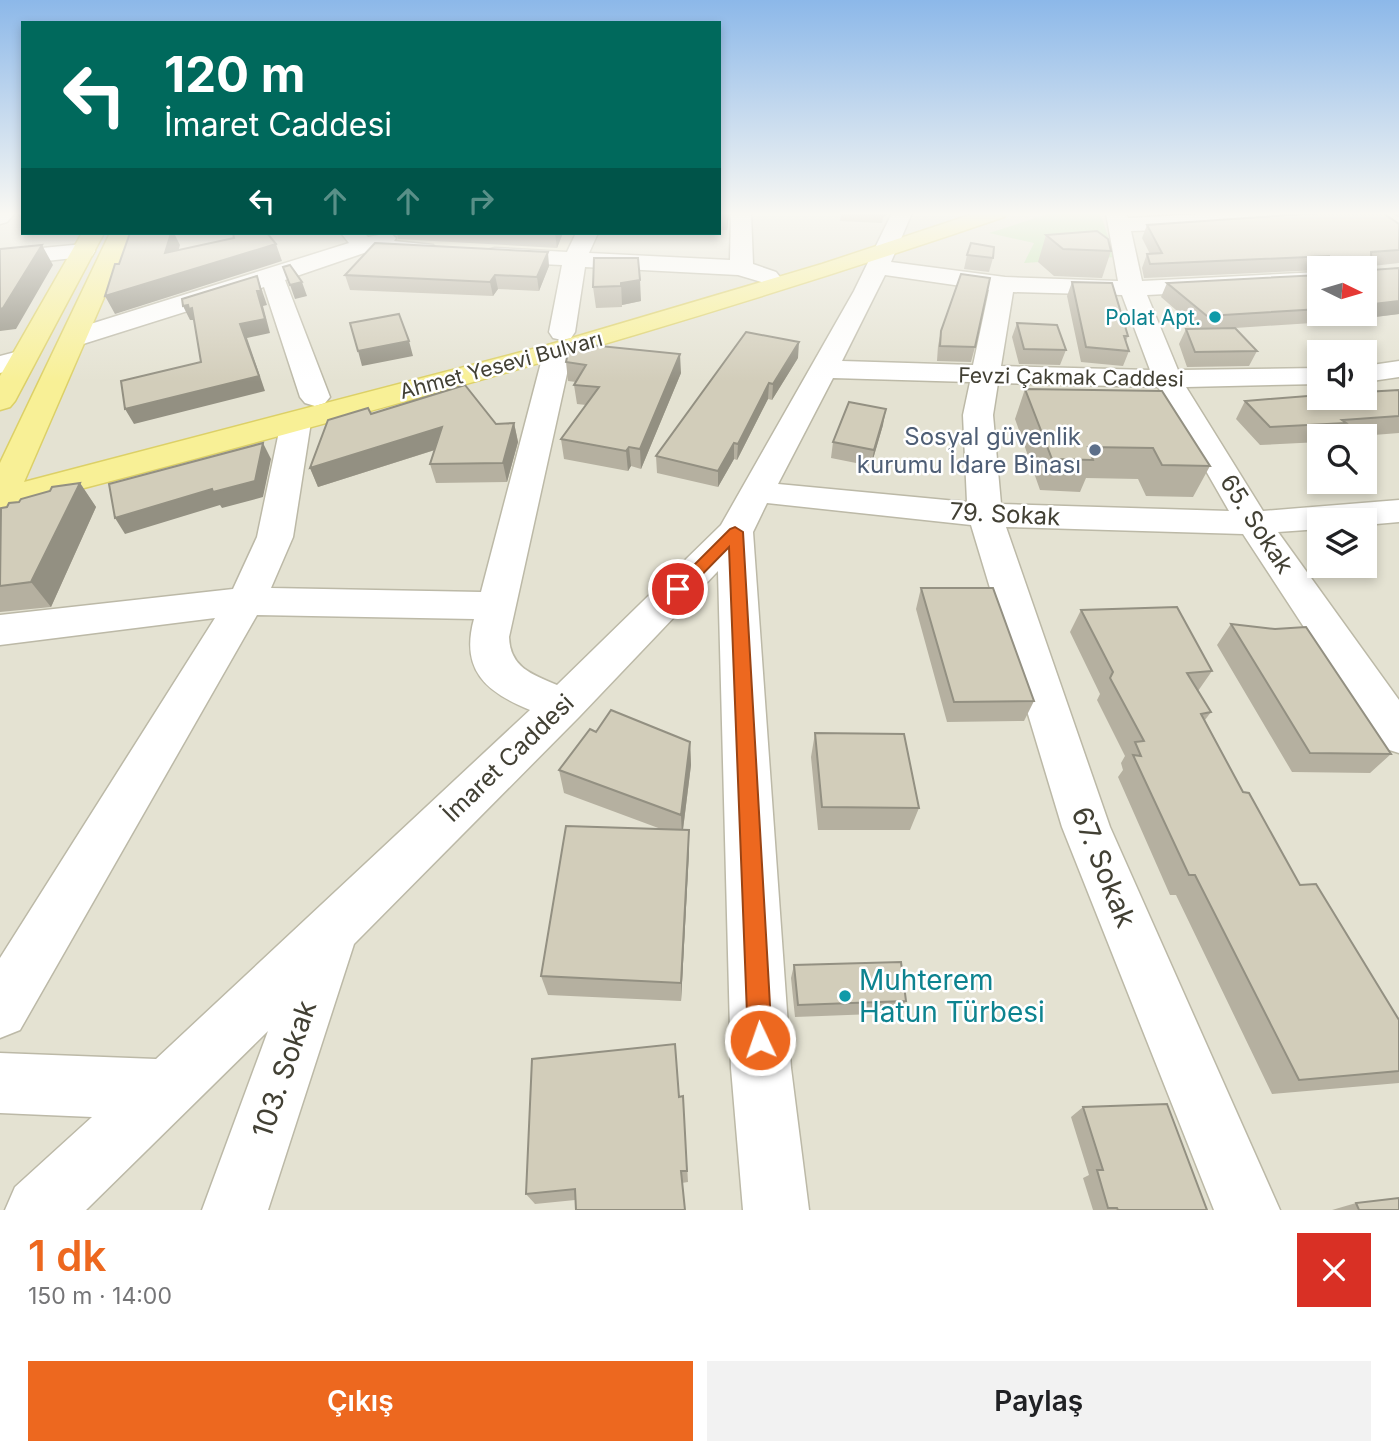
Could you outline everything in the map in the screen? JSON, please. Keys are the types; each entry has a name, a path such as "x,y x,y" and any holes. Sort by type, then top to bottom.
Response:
{"main road":[{"path":"0,401 12,362 86,269"},
{"path":"3,487 74,338 100,269"},
{"name":"Ahmet Yesevi Bulvarı","path":"560,342 794,269"},
{"name":"Ahmet Yesevi Bulvarı","path":"3,487 560,342 798,269"}],"street":[{"path":"74,338 289,269"},
{"path":"564,705 534,695 508,678 491,660 489,637 560,342 573,269"},
{"path":"745,269 768,277"},
{"name":"İmaret Caddesi","path":"38,1210 167,1090 564,705 747,512 874,269"},
{"path":"963,269 1002,284 1132,289 1179,290 1307,280"},
{"name":"65. Sokak","path":"1128,269 1132,289 1167,379 1253,523 1391,713"},
{"path":"0,1010 246,601 275,537 305,409 272,277"},
{"name":"67. Sokak","path":"1002,284 978,415 985,515 1086,827 1247,1210"},
{"name":"Fevzi Çakmak Caddesi","path":"823,369 984,376 1167,379 1307,376"},
{"path":"1377,372 1399,369"},
{"name":"79. Sokak","path":"747,512 985,515 1253,523 1399,511"},
{"path":"747,512 761,1068 776,1210"},
{"path":"0,630 246,601 495,606"},
{"name":"103. Sokak","path":"235,1210 333,927"},
{"path":"0,1083 167,1090"}],"shaded area":[{"path":"0,269 1307,269 1307,326 1377,326 1377,269 1399,269 1399,1210 0,1210"}],"building":[{"path":"0,269 27,269 3,308 0,309"},
{"path":"113,269 192,269 105,296"},
{"path":"284,269 293,269 302,282 290,285"},
{"path":"350,269 540,269 537,277 495,275 490,282 345,275"},
{"path":"594,269 639,269 640,280 621,283 621,286 593,287"},
{"path":"1399,269 1399,301 1377,304 1377,270"},
{"path":"961,274 990,278 975,347 940,346 941,331"},
{"path":"257,276 261,291 257,291 265,319 240,324 259,376 125,409 121,381 201,362 192,308 183,306 182,299"},
{"path":"1307,276 1307,310 1207,316 1167,283"},
{"path":"1072,282 1112,283 1128,336 1124,336 1129,351 1086,347"},
{"path":"399,314 409,341 358,351 350,323"},
{"path":"1017,323 1057,325 1066,350 1024,349"},
{"path":"1235,328 1257,351 1195,352 1186,329"},
{"path":"746,332 799,342 773,384 769,383 738,444 734,443 718,471 656,456"},
{"path":"570,343 680,354 640,449 629,447 626,451 561,439 599,387 574,385 586,365 566,362"},
{"path":"465,385 496,424 514,423 503,463 430,464 442,427 310,468 328,420 368,408 371,414"},
{"path":"1025,389 1162,391 1210,466 1162,465 1153,448 1088,447 1093,460 1052,459"},
{"path":"1399,390 1399,416 1342,420 1346,423 1270,427 1245,401 1307,396 1307,410 1377,410 1377,391"},
{"path":"849,402 886,409 874,450 833,442"},
{"path":"263,443 255,481 213,492 212,489 115,518 109,484"},
{"path":"80,483 31,582 0,586 1,508 7,507 9,503 50,491 52,487"},
{"path":"921,588 993,588 1034,701 954,702"},
{"path":"1177,607 1212,671 1187,673 1211,712 1201,714 1243,792 1249,793 1300,885 1316,884 1399,1020 1399,1071 1299,1080 1195,875 1189,875 1133,755 1141,756 1135,742 1144,741 1110,678 1113,672 1081,610"},
{"path":"1231,624 1275,629 1306,627 1391,754 1310,753"},
{"path":"611,710 690,742 681,815 559,770 590,729 596,732"},
{"path":"815,733 904,734 919,808 822,807"},
{"path":"566,826 689,830 681,983 541,976"},
{"name":"Muhterem Hatun Türbesi","path":"901,962 906,1001 798,1005 794,965"},
{"path":"675,1044 679,1097 683,1096 687,1171 681,1171 685,1210 576,1210 575,1189 526,1194 532,1059"},
{"path":"1167,1104 1207,1210 1108,1208 1097,1170 1103,1170 1083,1107"},
{"path":"1399,1198 1399,1210 1359,1210 1356,1203"}],"place":[{"name":"Polat Apt.","path":"1215,317"},
{"name":"Sosyal güvenlik kurumu İdare Binası","path":"1095,450"},
{"name":"Muhterem Hatun Türbesi","path":"845,996"}],"route":[{"path":"678,589 735,532 746,706 760,1040"}]}
